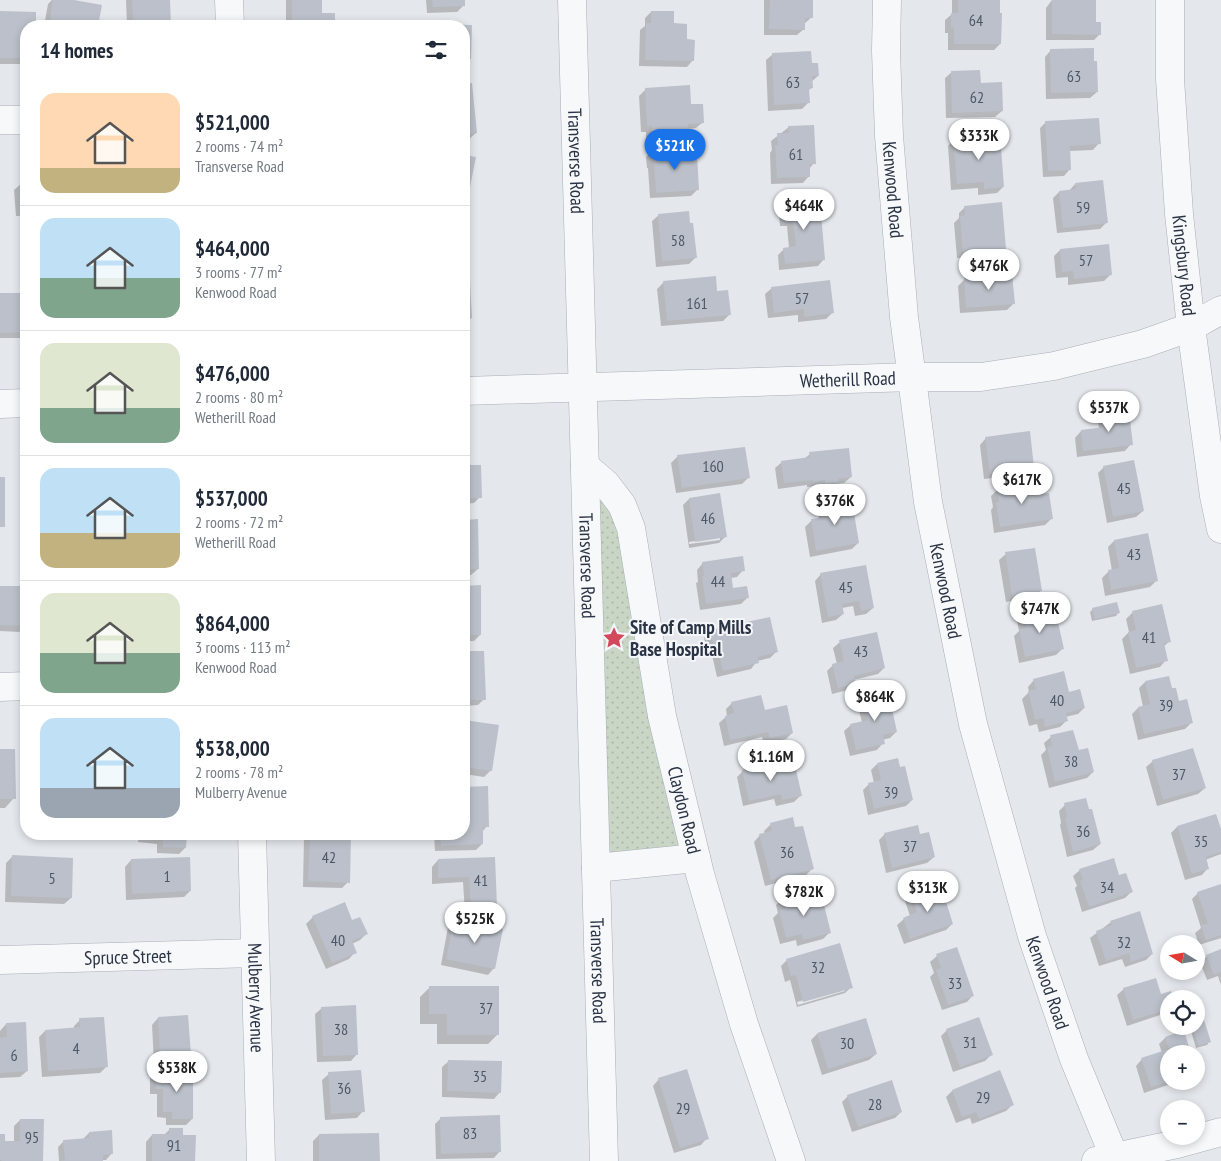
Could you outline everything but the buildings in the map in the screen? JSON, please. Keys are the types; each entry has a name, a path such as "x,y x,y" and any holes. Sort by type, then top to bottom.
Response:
{"street":[{"path":"229,0 230,20"},
{"name":"Transverse Road","path":"572,0 604,1161"},
{"name":"Kenwood Road","path":"887,0 886,51 889,136 904,317 928,502 973,724 1032,936 1108,1159"},
{"name":"Kingsbury Road","path":"1170,0 1170,79 1179,214 1191,327 1214,496 1221,529"},
{"path":"0,120 20,120"},
{"name":"Wetherill Road","path":"470,390 981,377 1054,366 1143,344 1191,327 1221,310"},
{"path":"0,404 20,403"},
{"name":"Claydon Road","path":"585,466 606,484 622,505 631,528 662,716 696,858 744,1024 791,1161"},
{"path":"0,687 20,686"},
{"name":"Mulberry Avenue","path":"252,840 261,1161"},
{"path":"596,868 696,858"},
{"name":"Spruce Street","path":"0,960 255,953"},
{"path":"1108,1159 1221,1132"}],"green space":[{"path":"586,466 622,505 696,858 597,868"}],"place":[{"name":"Site of Camp Mills Base Hospital","path":"614,638"}]}
